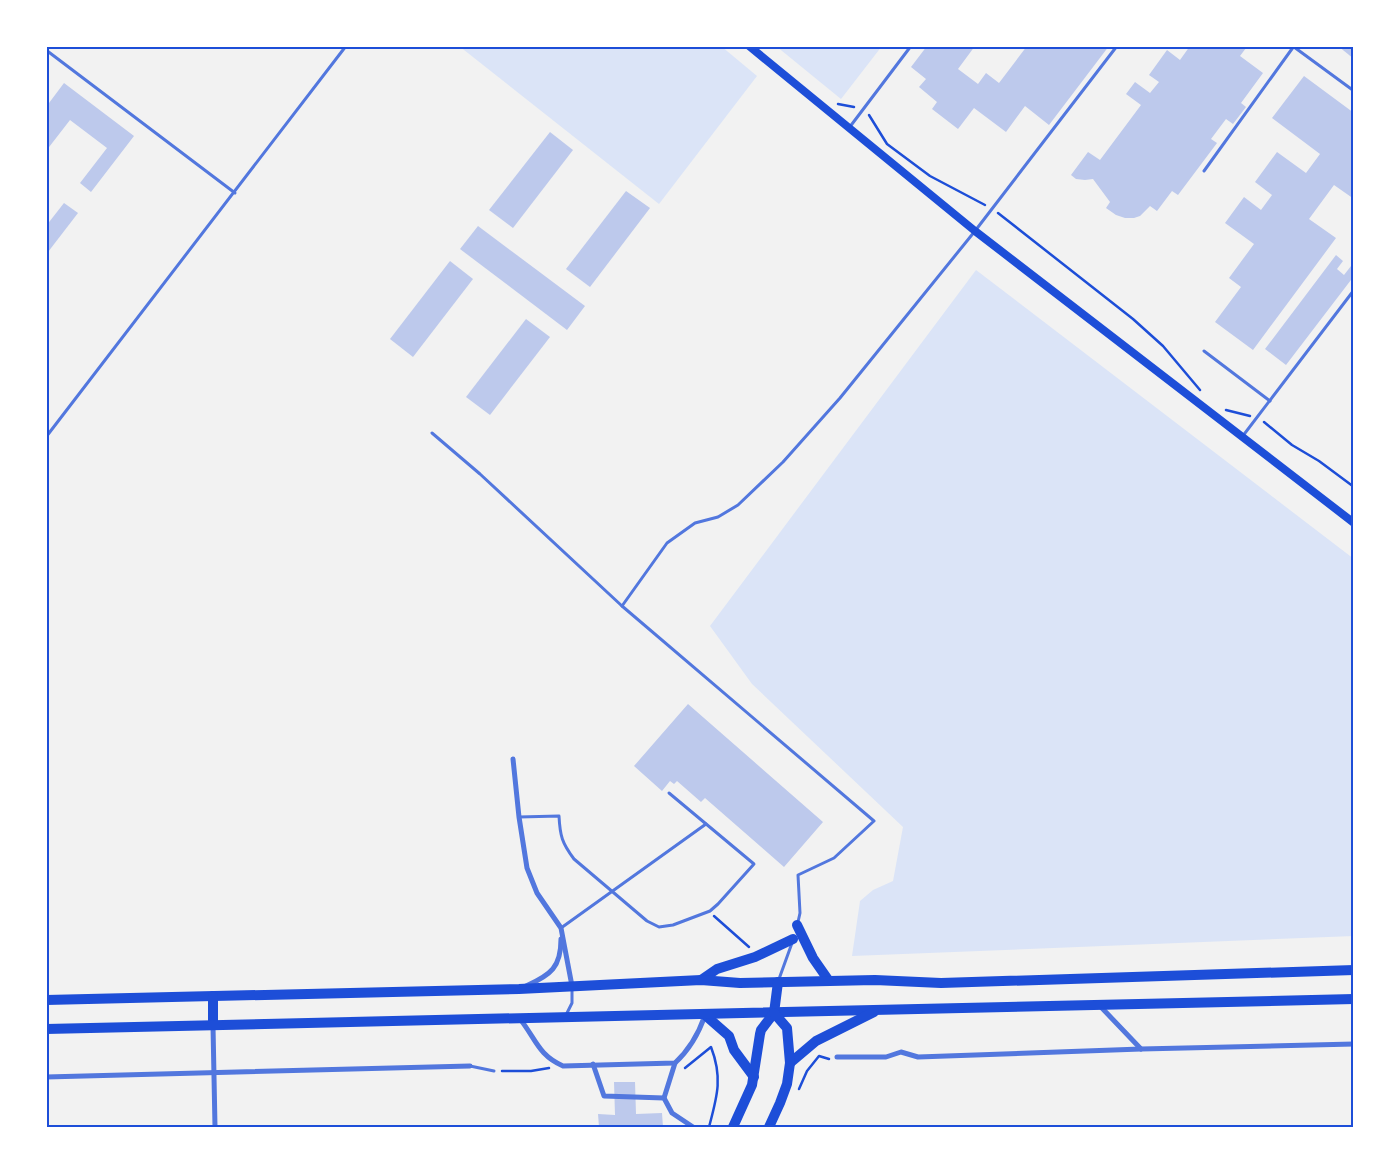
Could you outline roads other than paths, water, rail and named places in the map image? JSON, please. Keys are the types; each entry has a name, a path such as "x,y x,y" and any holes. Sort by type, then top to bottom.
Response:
{"highway":[{"path":"797,925 813,958 829,981"},
{"path":"701,980 716,969 755,957 793,939"},
{"path":"46,1000 519,989 701,980 740,983 876,980 941,983 1354,970"},
{"path":"733,1127 752,1085 761,1030 774,1013 778,982"},
{"path":"213,996 213,1025"},
{"path":"46,1029 1354,999"},
{"path":"790,1063 816,1041 877,1010"},
{"path":"770,1127 787,1084 790,1063 786,1028 774,1013"},
{"path":"705,1014 728,1036 734,1050 754,1077"}],"main road":[{"path":"749,46 975,231 1354,523"}],"street":[{"path":"514,759 519,817 527,868 537,893 560,928 572,987"},
{"path":"519,989 543,978 555,966 561,954 560,928"},
{"path":"1100,1006 1141,1049"},
{"path":"520,1019 549,1060 563,1066 675,1062 683,1056 699,1031 705,1014"},
{"path":"213,1025 215,1127"},
{"path":"838,1058 886,1057 901,1052 918,1057 1354,1044"},
{"path":"675,1062 664,1098 672,1113 693,1127"},
{"path":"592,1064 604,1096 664,1098"},
{"path":"46,1077 470,1066"}],"lane":[{"path":"46,437 346,46"},
{"path":"849,128 911,46"},
{"path":"622,606 667,544 694,523 718,517 738,505 783,462 840,398 975,231 1116,46"},
{"path":"1204,171 1294,46 1354,91"},
{"path":"46,50 235,193"},
{"path":"1242,438 1354,290"},
{"path":"1204,351 1270,401"},
{"path":"432,433 480,474 622,606 874,821 834,858 798,875 800,913 778,982"},
{"path":"519,817 559,816 560,836 574,859 647,921 659,927 673,925 710,911 754,864 669,793"},
{"path":"560,928 706,824"},
{"path":"563,1018 570,1010 572,987"},
{"path":"470,1066 494,1070"}]}
